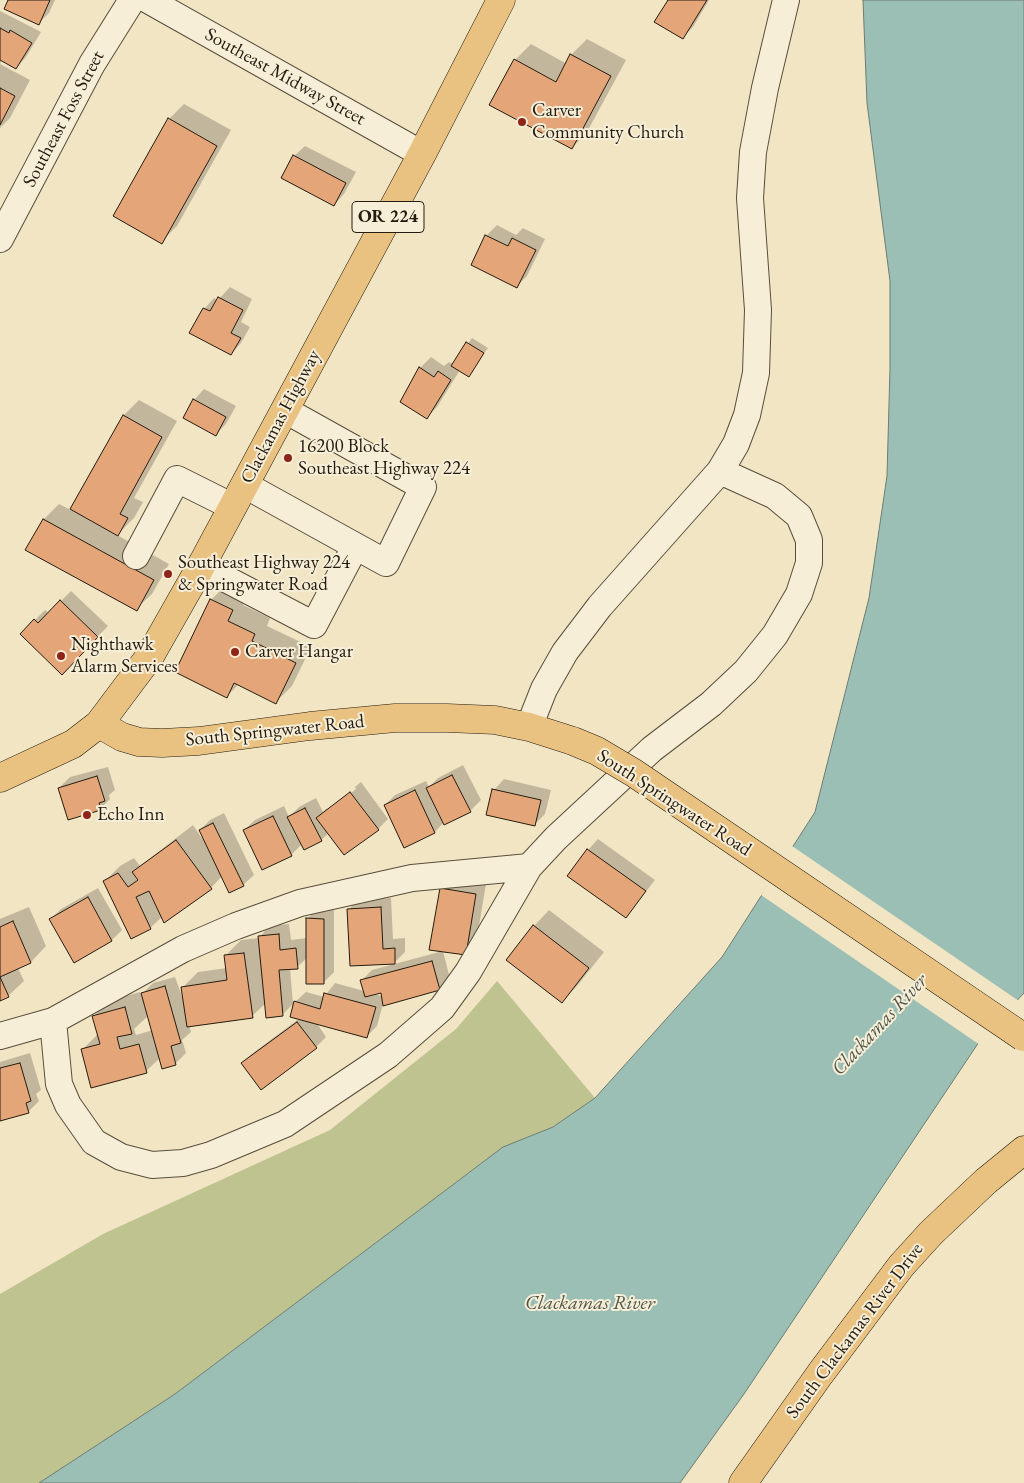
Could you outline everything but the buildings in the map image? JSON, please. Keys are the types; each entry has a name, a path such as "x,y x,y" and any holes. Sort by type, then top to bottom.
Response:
{"main road":[{"name":"Clackamas Highway","path":"0,778 73,744 99,724 150,656 239,496 422,154 501,0"},
{"name":"South Springwater Road","path":"99,724 122,738 139,742 162,743 199,741 310,726 395,718 447,718 495,720 529,727 573,741 597,751 634,773 1024,1037"},
{"name":"South Clackamas River Drive","path":"743,1483 820,1374 901,1266 931,1233 986,1181 1024,1150"}],"street":[{"name":"Southeast Foss Street","path":"0,239 92,64 132,0"},
{"name":"Southeast Midway Street","path":"148,0 422,154"},
{"path":"529,727 544,688 576,637 600,606 720,471 736,444 747,415 756,373 758,310 750,198 753,152 765,88 786,0"},
{"path":"136,556 177,479 239,496 386,562 423,487 285,410"},
{"path":"53,1021 59,1084 68,1105 94,1142 121,1157 152,1165 183,1163 211,1155 285,1124 388,1055 442,1008 468,972 529,866 556,838 652,749 711,704 746,671 774,635 799,594 809,563 809,540 799,516 775,496 720,471"},
{"path":"201,566 314,625 355,547"},
{"path":"0,1036 53,1021 183,949 236,926 300,903 412,878 529,866"}],"green space":[{"path":"497,981 595,1098 553,1127 503,1147 175,1394 39,1483 0,1483 0,1294 103,1234 330,1130 456,1029"}],"water":[{"name":"Clackamas River","path":"863,0 1024,0 1024,993 981,1039 744,1394 680,1483 39,1483 175,1394 503,1147 553,1127 595,1098 722,957 815,812 869,598 887,476 890,281 867,103"}],"pier":[{"path":"792,846 1019,1001 980,1045 761,895"}],"place":[{"name":"Carver Community Church","path":"522,122"},
{"name":"16200 Block Southeast Highway 224","path":"288,458"},
{"name":"Southeast Highway 224 & Springwater Road","path":"168,574"},
{"name":"Carver Hangar","path":"235,652"},
{"name":"Nighthawk Alarm Services","path":"61,656"},
{"name":"Echo Inn","path":"87,815"}]}
